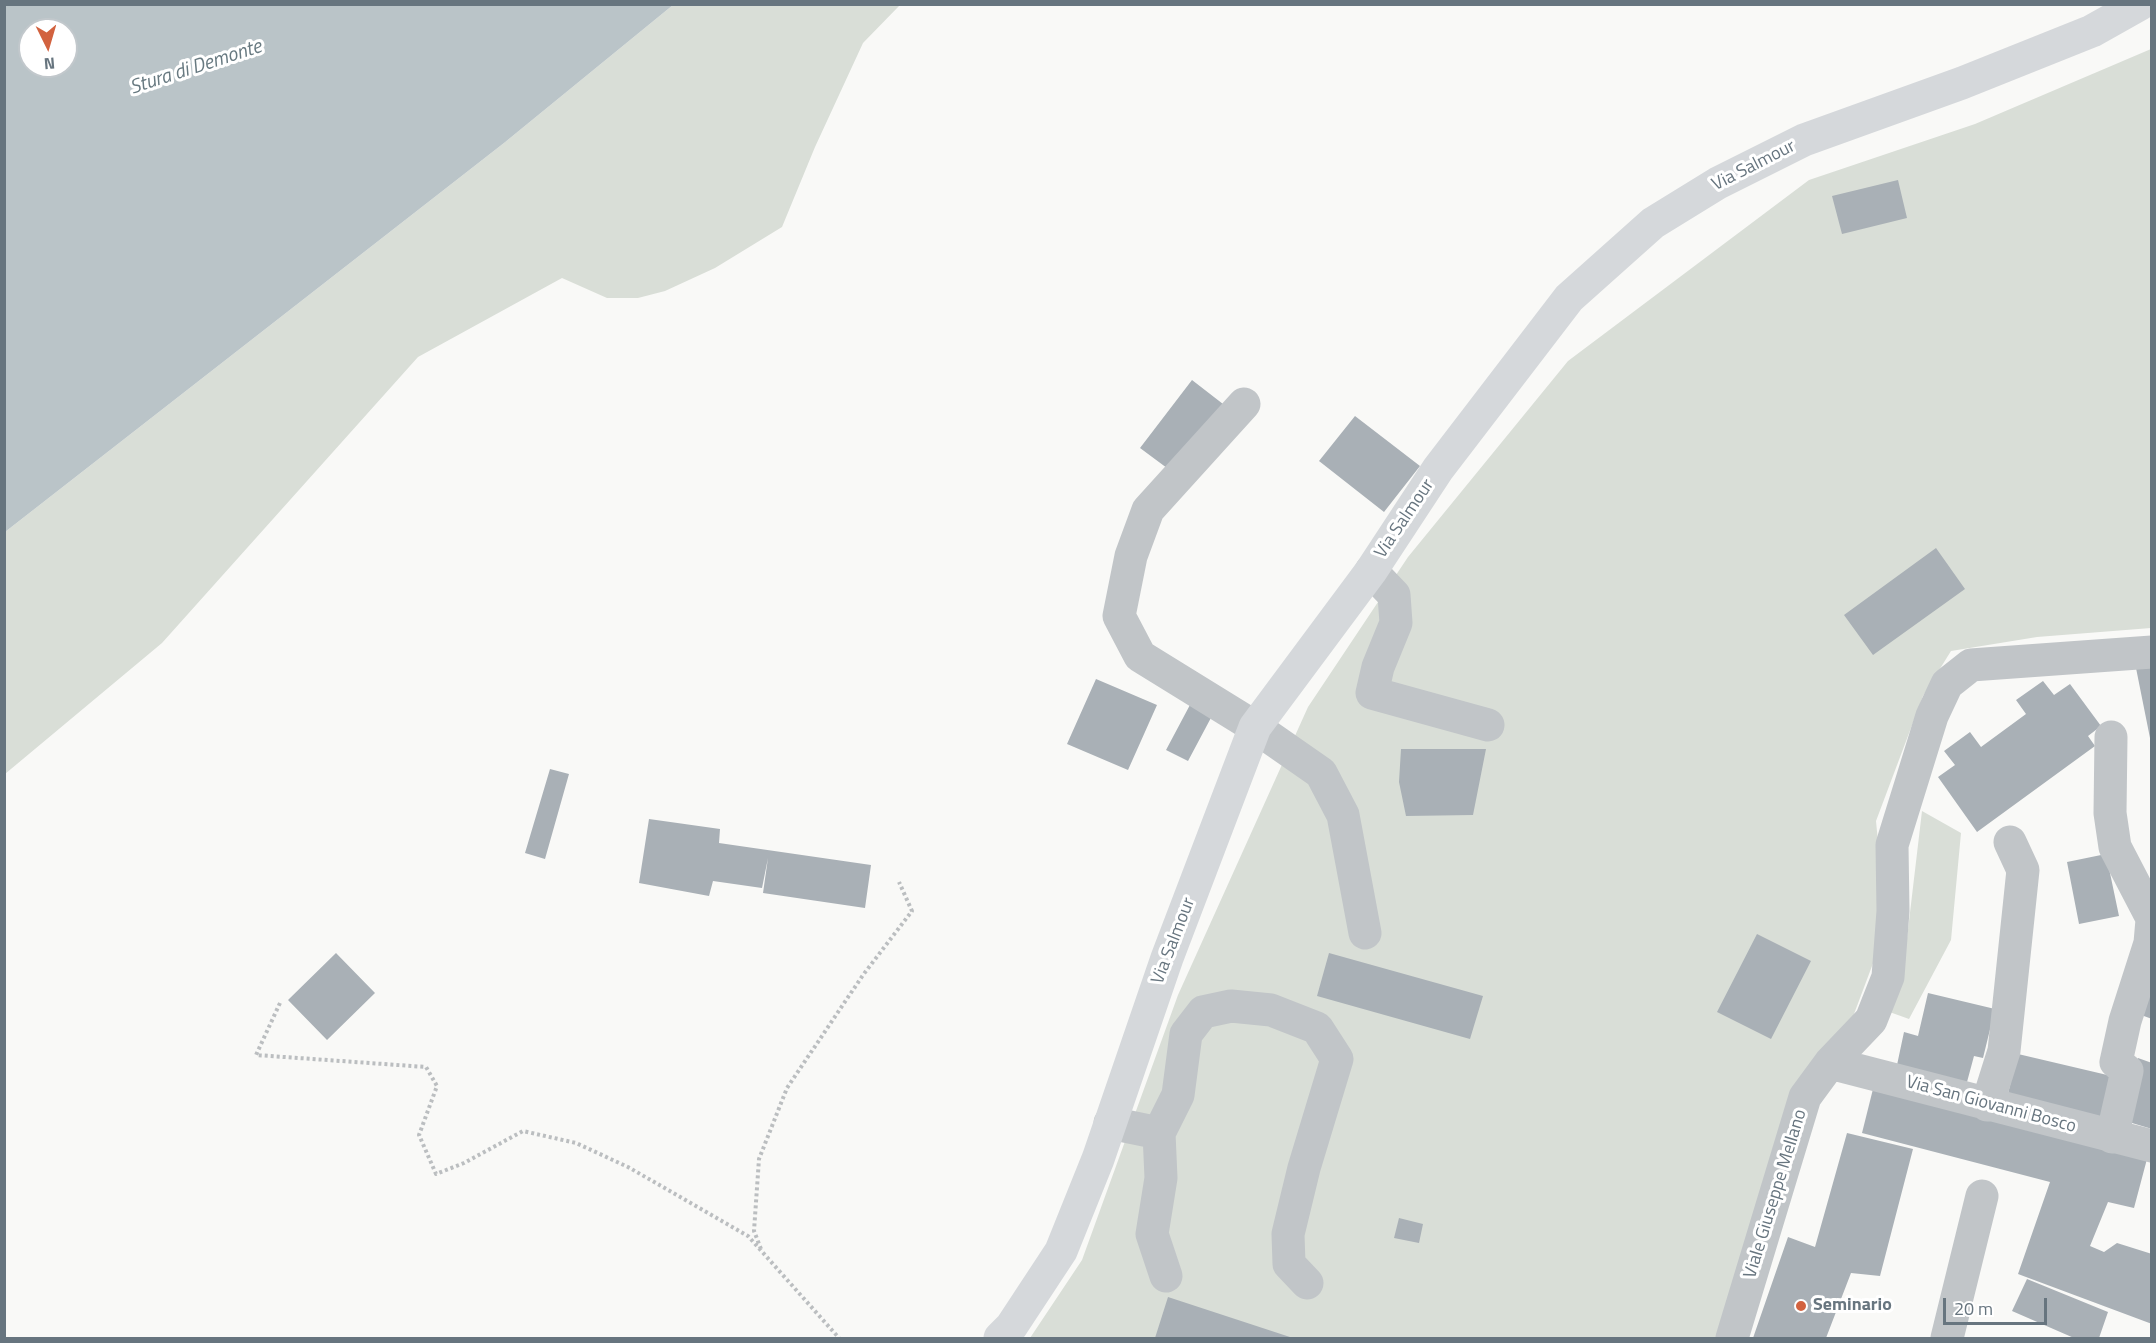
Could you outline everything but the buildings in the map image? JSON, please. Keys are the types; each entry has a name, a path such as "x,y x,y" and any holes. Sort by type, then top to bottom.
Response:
{"main road":[{"name":"Via Salmour","path":"1000,1338 1011,1327 1061,1251 1110,1123 1167,957 1255,727 1371,571 1438,469 1569,298 1653,223 1718,183 1804,140 1962,83 2081,36 2140,4"}],"street":[{"path":"1244,404 1148,510 1131,556 1119,616 1140,656 1255,727 1321,773 1343,815 1365,933"},
{"path":"1371,571 1394,595 1396,623 1378,667 1372,693 1488,725"},
{"name":"Viale Giuseppe Mellano","path":"1732,1338 1805,1097 1830,1063 1871,1020 1888,977 1893,911 1892,845 1932,716 1947,684 1971,665 2151,652"},
{"path":"2110,737 2110,813 2115,847 2151,919 2150,943 2125,1021 2116,1062 2127,1071 2112,1137"},
{"path":"1987,1105 2004,1051 2023,870 2010,842"},
{"path":"1166,1276 1152,1234 1161,1178 1160,1133 1178,1095 1186,1034 1203,1012 1231,1006 1271,1010 1317,1028 1337,1059 1304,1168 1288,1234 1289,1264 1307,1283"},
{"name":"Via San Giovanni Bosco","path":"1830,1063 2151,1146"},
{"path":"1110,1123 1160,1133"},
{"path":"1947,1338 1982,1196"}],"path":[{"path":"764,1254 754,1231 759,1159 787,1089 863,975 912,911 898,882"},
{"path":"280,1003 256,1055 426,1067 437,1086 419,1135 436,1174 464,1163 523,1131 576,1143 628,1167 748,1236 839,1338"}],"shaded area":[{"path":"673,5 900,5 863,43 815,147 782,227 715,268 665,291 638,298 607,298 562,278 418,357 162,643 5,774 5,532 504,143"},
{"path":"2151,49 2151,628 2037,637 1951,651 1923,696 1876,821 1884,905 1881,942 1851,1022 1773,1160 1716,1338 1030,1338 1082,1260 1178,995 1308,707 1408,557 1568,361 1809,180 1975,124"},
{"path":"1922,811 1961,833 1951,940 1909,1019 1884,1010 1907,938"}],"water":[{"name":"Stura di Demonte","path":"5,4 673,4 504,143 5,532"}],"place":[{"name":"Seminario","path":"1801,1306"}]}
